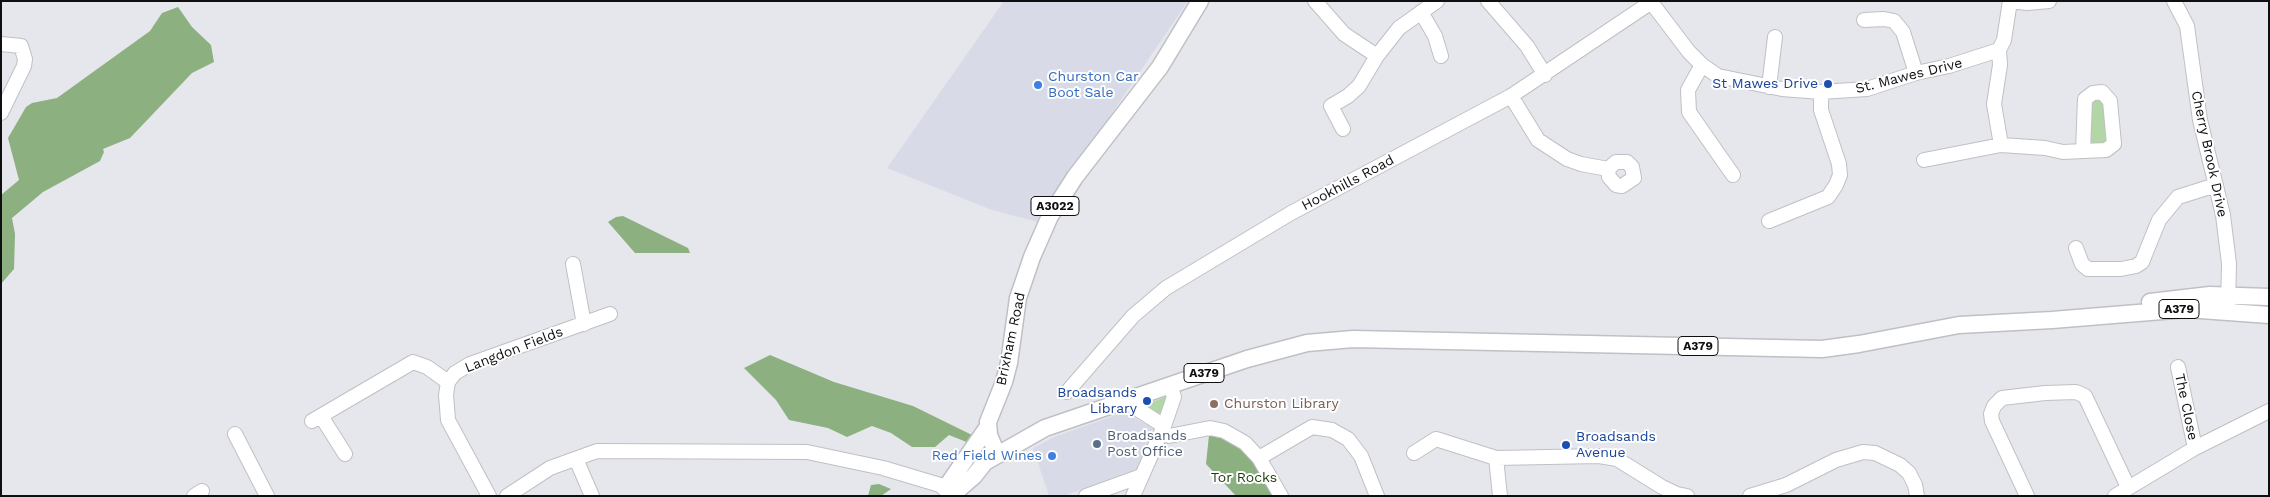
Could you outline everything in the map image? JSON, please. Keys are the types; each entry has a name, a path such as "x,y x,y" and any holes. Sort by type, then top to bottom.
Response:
{"main road":[{"name":"Brixham Road","path":"946,492 987,428 1009,363 1018,298 1032,257 1050,216 1075,177 1160,67 1200,1"},
{"name":"A379","path":"991,458 1045,428 1273,351 1307,343 1353,339 1822,348 1859,344 1959,325 2090,317 2138,304 2177,298 2228,302 2269,296"},
{"name":"A379","path":"2228,302 2269,315"},
{"path":"946,492 991,458 987,428"}],"street":[{"path":"1315,1 1344,34 1377,56"},
{"path":"1343,129 1329,101 1348,96 1359,86 1377,56 1399,28 1437,1"},
{"path":"1488,1 1526,46 1545,75"},
{"path":"2001,145 1994,104 2000,65 1998,50 2004,40 2010,1 2028,3 2049,1"},
{"name":"Cherry Brook Drive","path":"2174,1 2187,26 2198,111 2216,185 2226,239 2229,264 2228,302"},
{"name":"Hookhills Road","path":"1067,392 1133,316 1166,288 1291,213 1511,96 1652,2"},
{"name":"St. Mawes Drive","path":"1652,2 1679,40 1702,65 1718,76 1768,87 1821,92 1868,89 1916,73 1965,62 1998,50"},
{"path":"1421,12 1435,36 1441,56"},
{"path":"1864,20 1884,19 1894,21 1904,32 1916,73"},
{"path":"1768,87 1775,37"},
{"path":"1,44 21,46 25,59 24,66 1,113"},
{"path":"1702,65 1688,90 1689,112 1733,175"},
{"path":"1769,221 1828,196 1836,185 1840,175 1840,164 1820,110 1821,92"},
{"path":"1511,96 1538,140 1567,159 1608,168"},
{"path":"1924,160 2001,145 2045,148 2063,152 2083,151"},
{"path":"2076,248 2082,264 2088,269 2121,269 2136,266 2142,262 2159,220 2178,197 2216,185"},
{"path":"574,264 584,324"},
{"name":"Langdon Fields","path":"448,382 454,373 470,364 610,314"},
{"path":"345,454 316,419 413,362 427,367 448,382 446,395 448,420 489,496"},
{"name":"The Close","path":"2178,367 2194,448"},
{"path":"1133,496 1163,429 1174,398 1170,385"},
{"path":"2027,496 1999,436 1991,414 1994,406 2002,398 2045,393 2076,392 2085,396 2128,487"},
{"path":"1125,401 1163,429 1169,436 1210,428 1224,431 1245,443 1259,458 1281,496"},
{"path":"2115,496 2194,448 2269,411"},
{"path":"1259,458 1312,427 1332,430 1348,439 1361,456 1377,496"},
{"path":"236,434 267,496"},
{"path":"1414,453 1436,439 1496,458 1589,456 1617,459 1662,487 1687,496"},
{"path":"507,496 550,468 596,451 807,452 884,468 940,485 946,492"},
{"path":"1750,496 1786,485 1836,460 1863,452 1874,453 1900,465 1909,473 1915,485 1917,496"},
{"path":"1496,458 1500,496"},
{"path":"576,459 592,496"},
{"path":"1086,496 1141,476"}],"shaded area":[{"name":"Churston Car Boot Sale","path":"1004,1 1188,1 1038,222 992,210 887,168"},
{"path":"1124,412 1155,429 1139,468 1064,496 1049,496 1033,448 1054,437"}],"green space":[{"path":"178,7 192,27 211,45 214,62 192,73 130,138 103,149 104,152 100,161 43,192 12,218 15,234 14,269 1,284 1,195 19,180 8,138 26,107 32,103 57,98 150,31 162,13"},
{"path":"2101,98 2106,103 2109,141 2096,147 2091,143 2090,135 2092,99"},
{"path":"623,216 688,248 690,253 635,253 608,222 616,217"},
{"path":"770,355 834,382 913,406 972,435 969,443 949,435 935,447 912,447 891,433 872,426 847,437 828,428 789,420 776,400 744,368"},
{"path":"1165,397 1169,401 1162,415 1142,406"},
{"name":"Tor Rocks","path":"1209,435 1227,440 1246,453 1258,466 1275,496 1236,496 1206,464"},
{"path":"879,484 891,489 881,496 868,496 871,485"}],"place":[{"name":"St Mawes Drive","path":"1828,84"},
{"name":"Churston Car Boot Sale","path":"1038,85"},
{"name":"Broadsands Library","path":"1147,401"},
{"name":"Churston Library","path":"1214,404"},
{"name":"Broadsands Post Office","path":"1097,444"},
{"name":"Broadsands Avenue","path":"1566,445"},
{"name":"Red Field Wines","path":"1052,456"}]}
